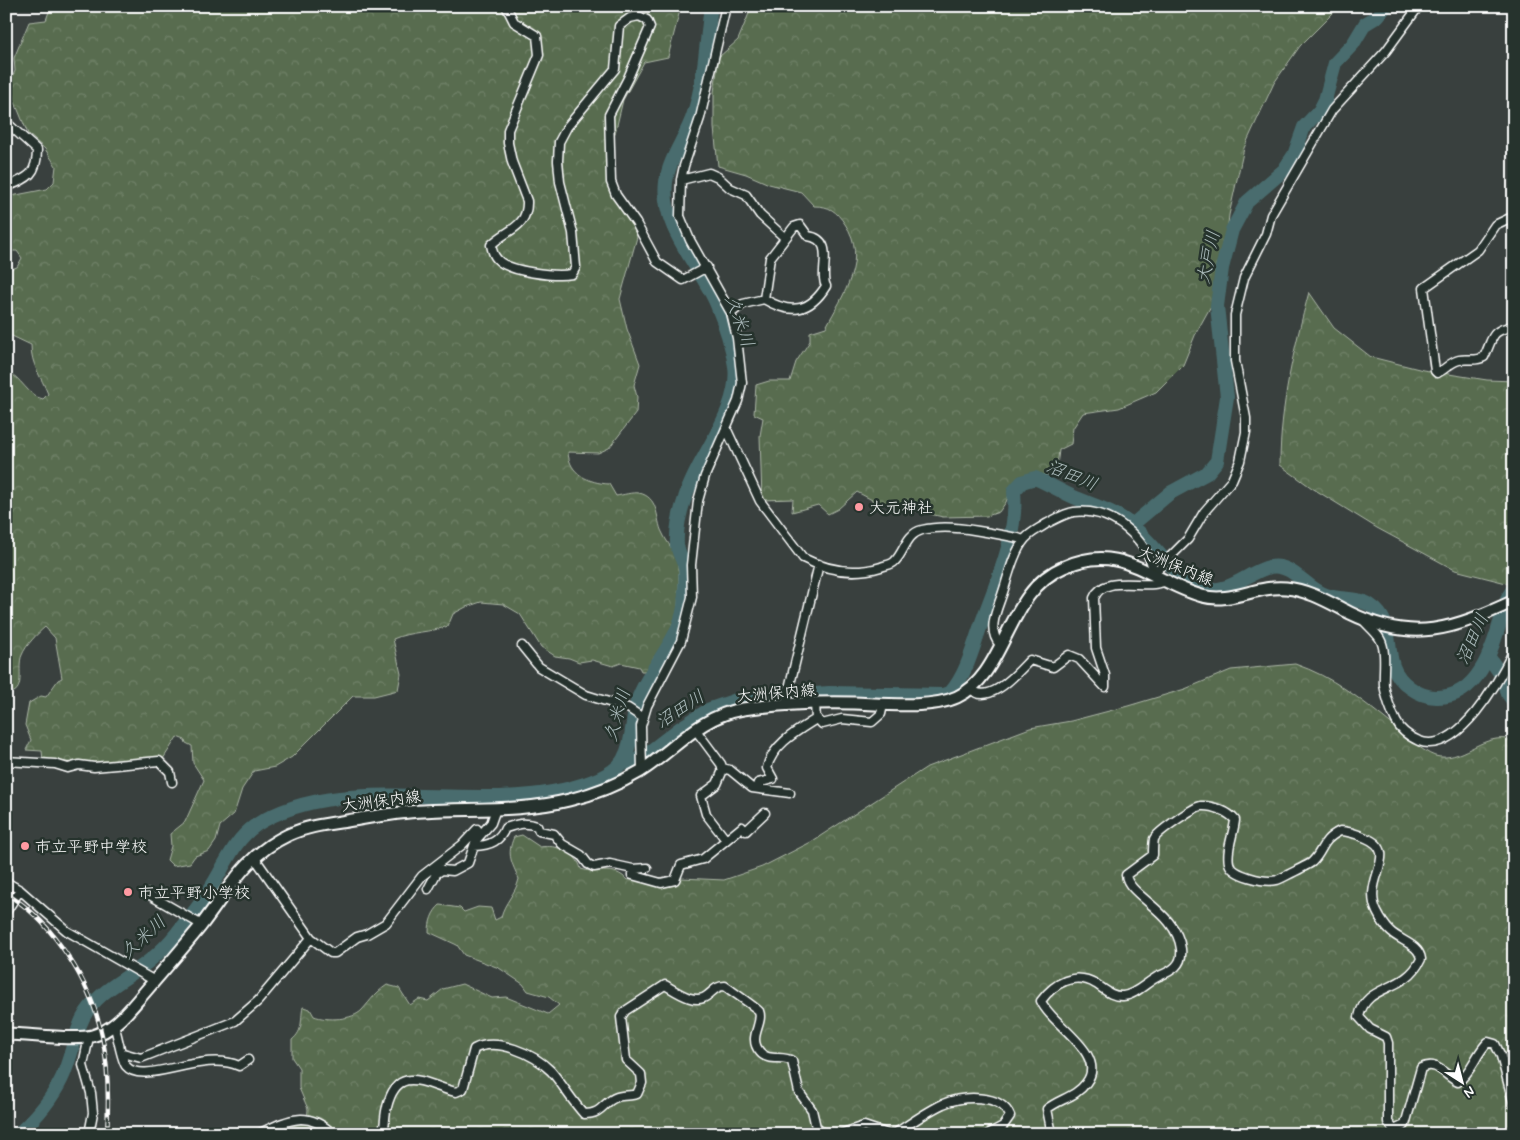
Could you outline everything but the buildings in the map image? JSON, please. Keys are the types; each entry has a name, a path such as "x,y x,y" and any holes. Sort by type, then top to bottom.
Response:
{"main road":[{"name":"大洲保内線","path":"6,1034 88,1037 114,1025 200,924 241,869 254,857 288,835 309,827 421,811 523,808 572,799 622,781 695,729 722,714 738,710 785,703 883,705 941,701 955,698 970,688 989,664 1034,587 1061,568 1092,559 1113,559 1158,569 1168,580 1197,595 1212,598 1227,598 1267,588 1300,590 1360,618 1394,630 1435,630 1468,621 1514,601"}],"street":[{"path":"506,6 514,22 537,36 540,55 508,130 508,143 526,201 527,211 524,219 491,245 492,252 498,261 511,267 540,273 561,276 572,274 576,267 572,219 560,182 559,142 567,126 615,69 619,26 630,18 639,16 648,20 650,27 628,78 609,115 611,182 616,195 636,223 658,262 683,280 705,268"},
{"path":"642,768 640,748 643,718 681,641 692,597 691,565 698,502 705,476 738,402 742,383 738,338 731,313 683,226 680,206 681,180 700,118 726,6"},
{"path":"1000,645 994,639 994,617 1021,539 1073,512 1102,515 1118,522 1130,531 1146,550 1158,569 1188,539 1209,505 1232,480 1240,461 1246,432 1246,418 1235,361 1234,330 1235,315 1249,264 1266,234 1271,215 1284,190 1332,110 1398,36 1418,6"},
{"path":"6,122 37,150 37,163 31,175 6,187"},
{"path":"681,180 709,174 718,177 730,188 746,195 760,215 785,238"},
{"path":"1514,216 1495,225 1478,250 1424,288 1435,371 1437,373 1443,371 1457,360 1484,357 1492,335 1504,327 1514,326"},
{"path":"731,313 742,304 764,299 789,309 805,307 817,302 826,286 824,282 826,263 820,242 815,237 808,236 800,225 794,227 770,258 764,299"},
{"path":"727,430 760,501 803,558 819,564 842,571 865,572 894,563 906,542 921,530 952,528 1021,539"},
{"path":"785,703 819,564"},
{"path":"970,688 974,692 982,694 995,691 1030,660 1053,667 1069,655 1079,659 1105,687 1105,675 1095,640 1094,598 1096,593 1104,588 1120,584 1132,582 1160,585 1168,580"},
{"path":"1360,618 1381,640 1384,686 1396,722 1413,739 1424,743 1436,744 1452,736 1468,721 1504,669 1514,650"},
{"path":"522,646 540,667 586,695 628,708 643,718"},
{"path":"816,704 816,717 822,724 842,719 872,722 881,714 883,705"},
{"path":"756,788 758,783 773,778 767,768 774,751 816,717"},
{"path":"695,729 722,768 722,777 717,784 701,796 706,814 726,840"},
{"path":"6,762 54,764 68,768 79,765 94,767 134,765 160,761 170,772 172,782"},
{"path":"722,768 730,770 750,787 790,793"},
{"path":"1052,1134 1047,1109 1078,1091 1087,1082 1091,1070 1085,1051 1055,1021 1041,1001 1064,980 1085,979 1114,995 1124,996 1132,993 1149,980 1174,970 1182,955 1181,944 1171,924 1133,888 1126,880 1126,875 1152,855 1154,838 1161,831 1196,807 1203,806 1230,813 1235,820 1229,864 1234,870 1263,879 1279,880 1311,863 1326,839 1340,831 1358,834 1379,845 1382,851 1382,859 1372,889 1377,913 1390,932 1416,948 1421,959 1407,978 1365,1001 1359,1016 1370,1030 1386,1037 1388,1043 1388,1122 1394,1130 1405,1125 1422,1068 1429,1064 1435,1065 1449,1078 1458,1082 1469,1072 1481,1049 1488,1042 1495,1044 1501,1056 1514,1105"},
{"path":"428,889 436,874 442,870 453,871 468,863 478,836 491,823 496,809"},
{"path":"632,875 661,883 675,880 681,865 703,859 742,827 746,831 765,812"},
{"path":"474,846 486,846 502,836 505,828 515,823 521,825 529,823 537,826 539,831 554,834 562,844 581,855 588,864 594,867 610,864 633,869 647,868"},
{"path":"254,857 311,938 331,953 335,953 356,937 378,929 398,910 422,876 462,845 477,829"},
{"path":"6,882 20,890 67,931 152,979"},
{"path":"6,912 20,890"},
{"path":"148,894 200,924"},
{"path":"123,1054 141,1058 235,1021 258,1002 311,938"},
{"path":"382,1134 390,1098 397,1085 408,1078 421,1080 434,1087 456,1092 463,1088 474,1049 482,1045 501,1045 535,1060 550,1070 584,1114 593,1114 602,1110 618,1096 637,1094 642,1083 641,1074 626,1060 621,1017 625,1011 665,985 696,999 702,999 719,986 725,986 758,1010 760,1016 754,1041 759,1051 763,1055 788,1058 792,1061 799,1092 812,1110 816,1126 823,1134"},
{"path":"114,1025 123,1054 124,1065 132,1071 146,1074 206,1060 224,1061 239,1066 248,1060"},
{"path":"88,1037 83,1065 91,1093 93,1113 89,1134"},
{"path":"840,1134 864,1126 890,1134 896,1133 944,1104 962,1099 994,1101 1003,1106 1010,1116 1003,1126 988,1134"},
{"path":"258,1134 288,1121 306,1118 324,1125 333,1134"}],"green space":[{"path":"51,6 681,6 668,57 644,62 623,100 612,146 615,183 637,237 620,299 627,329 640,364 634,385 637,397 636,413 609,448 598,453 568,452 569,460 576,472 594,482 609,484 616,496 639,493 650,498 664,537 676,557 679,571 679,590 675,625 670,637 648,671 641,671 639,667 621,663 613,666 592,660 579,662 555,656 541,647 520,614 503,604 481,602 466,607 453,614 448,626 393,639 401,674 398,690 374,696 353,696 292,757 275,767 254,771 242,789 234,814 220,826 216,841 209,851 195,856 190,863 173,866 167,860 171,846 170,834 185,822 204,780 193,763 192,746 186,743 185,740 177,737 163,759 152,758 101,765 43,760 42,751 26,750 31,740 25,725 29,703 41,696 46,697 58,680 62,678 55,638 45,627 35,636 22,655 17,690 6,693 6,371 16,377 37,397 43,399 48,394 35,365 31,345 12,336 6,336 6,271 17,267 22,258 17,251 6,251 6,197 47,189 54,182 56,166 45,149 28,134 14,100 10,82 15,71 14,58 29,22 46,20"},
{"path":"752,6 1340,6 1300,46 1274,83 1244,148 1229,215 1224,261 1217,295 1196,333 1183,365 1156,392 1119,408 1083,413 1073,428 1071,444 1059,450 1056,474 1026,476 1012,488 999,512 987,516 943,517 874,501 857,492 838,509 828,514 818,505 792,512 793,499 762,500 760,436 763,418 754,414 756,385 769,381 790,381 796,362 810,341 810,332 826,327 846,290 854,264 855,250 852,237 845,224 832,210 814,206 801,192 769,184 746,174 718,166 714,128 714,92 719,57 738,40"},
{"path":"1309,292 1334,328 1371,357 1423,370 1487,380 1514,381 1514,585 1455,570 1377,528 1312,488 1280,465 1285,399 1293,356"},
{"path":"1295,664 1322,675 1345,689 1418,746 1435,756 1453,756 1479,744 1497,739 1507,739 1514,748 1514,1134 275,1134 285,1126 307,1124 308,1109 299,1088 299,1068 292,1058 292,1040 300,1029 303,1007 310,1009 314,1016 319,1018 346,1018 362,1010 387,985 399,988 410,1005 419,999 428,1001 443,989 462,984 492,998 506,997 548,1014 559,1005 549,997 528,991 523,984 499,968 464,955 457,945 429,932 432,917 440,905 460,908 464,912 478,907 491,908 495,920 501,917 519,879 510,854 514,837 522,835 540,847 546,846 565,850 575,858 581,869 617,873 627,880 635,879 667,885 681,878 724,880 762,867 811,842 927,767 1030,728 1071,721 1128,706 1185,689 1231,670"}],"waterway":[{"name":"久米川","path":"18,1134 43,1108 58,1086 80,1025 89,1008 104,993 149,961 171,940 206,895 235,846 256,825 293,808 333,799 377,796 514,796 557,791 598,779 616,769 623,760 631,738 638,699 649,676 670,643 681,619 684,607 685,567 677,545 677,533 683,503 691,482 725,417 735,383 734,358 723,320 710,290 675,231 666,199 668,173 690,124 697,103 703,76 711,6"},
{"name":"大戸川","path":"1132,525 1170,493 1207,473 1217,461 1227,397 1217,306 1222,268 1232,230 1247,202 1284,170 1294,155 1304,127 1320,110 1325,100 1335,63 1353,44 1365,24 1378,16 1386,6"},
{"name":"沼田川","path":"622,763 632,762 648,753 679,729 710,709 736,700 829,693 943,695 951,692 957,685 969,660 1005,559 1013,525 1014,491 1022,482 1035,478 1124,519 1182,576 1203,588 1221,589 1262,569 1278,567 1292,572 1326,595 1365,602 1377,611 1386,625 1391,657 1396,672 1410,688 1423,695 1436,697 1453,695 1466,687 1477,675 1493,645 1508,597 1514,588"},
{"path":"1488,656 1504,679 1508,694 1514,702"}],"railway":[{"path":"6,894 29,910 50,931 76,968 87,991 96,1013 106,1059 108,1083 107,1134"}],"place":[{"name":"大元神社","path":"859,507"},
{"name":"市立平野中学校","path":"25,846"},
{"name":"市立平野小学校","path":"128,892"}]}
